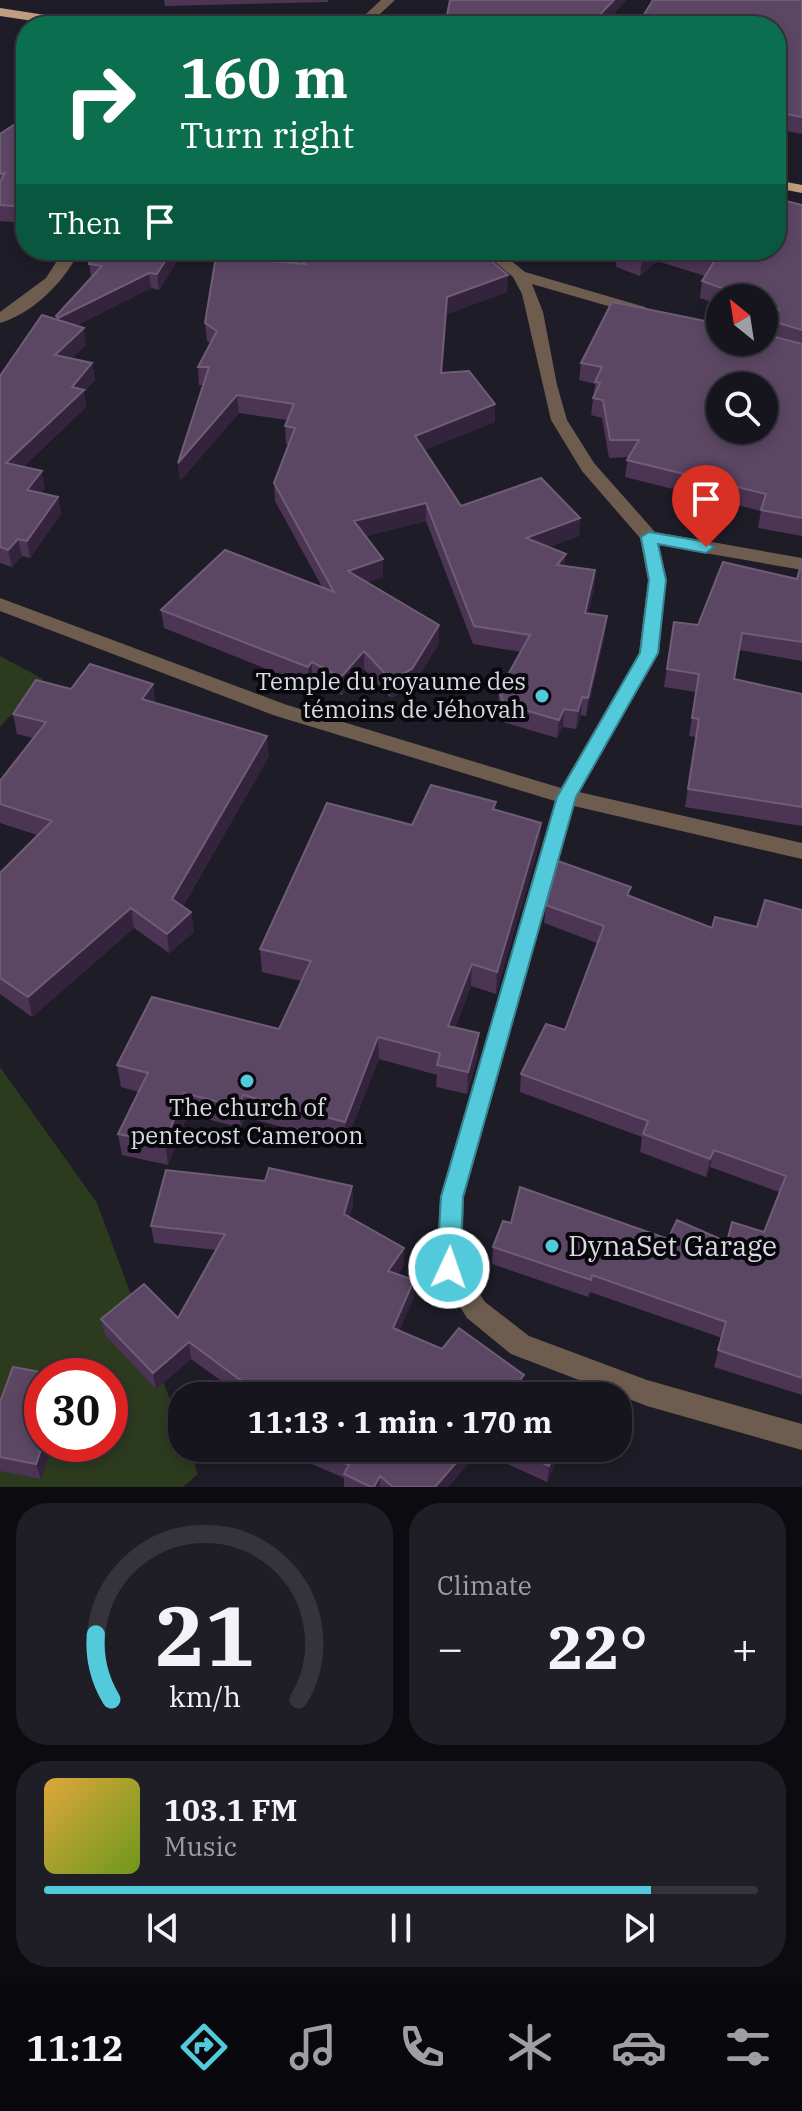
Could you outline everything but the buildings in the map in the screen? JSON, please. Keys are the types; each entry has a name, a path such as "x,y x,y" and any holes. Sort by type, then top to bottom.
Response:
{"main road":[{"path":"0,12 22,16"}],"street":[{"path":"371,16 389,0"},
{"path":"0,318 42,291 68,260"},
{"path":"501,260 521,276 659,316"},
{"path":"521,276 539,324 544,362 559,419 583,459 649,537 657,580 649,653 566,797 452,1197 449,1268 476,1310 520,1345 647,1393 802,1437"},
{"path":"649,537 802,564"},
{"path":"0,604 280,710 566,797 802,851"}],"green space":[{"path":"0,656 43,679 0,727"},
{"path":"0,1067 97,1203 168,1394 168,1462 193,1462 198,1474 183,1487 0,1487"}],"place":[{"name":"Temple du royaume des témoins de Jéhovah","path":"542,696"},
{"name":"The church of pentecost Cameroon","path":"247,1081"},
{"name":"DynaSet Garage","path":"552,1246"}],"route":[{"path":"449,1268 452,1197 566,797 649,653 657,580 649,537 706,547"}]}
